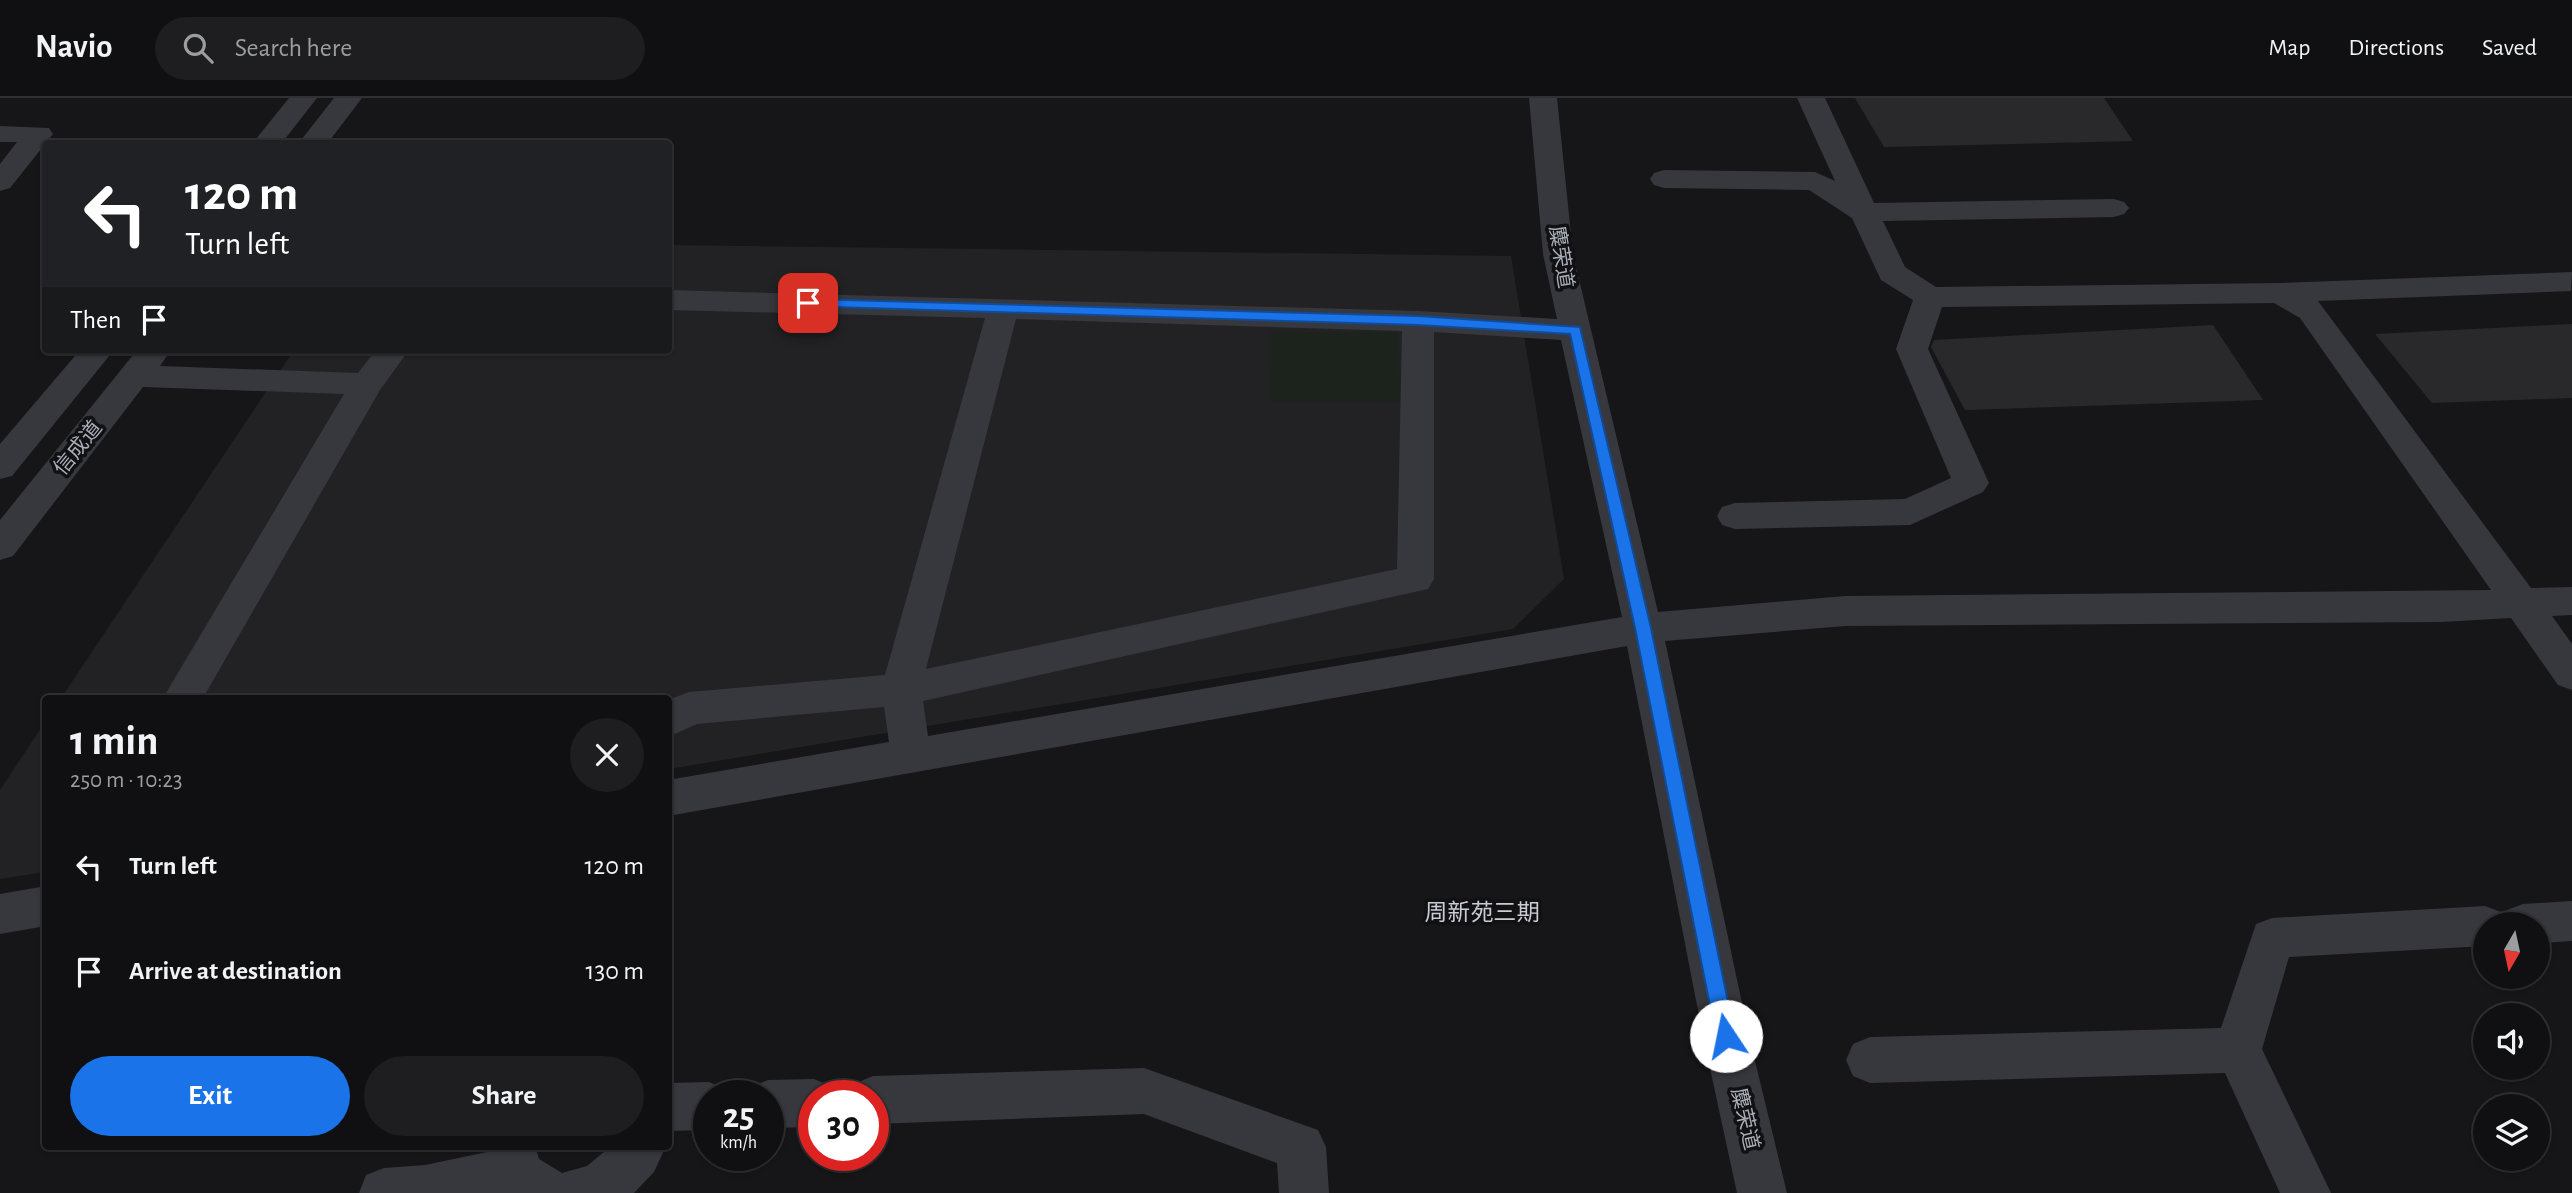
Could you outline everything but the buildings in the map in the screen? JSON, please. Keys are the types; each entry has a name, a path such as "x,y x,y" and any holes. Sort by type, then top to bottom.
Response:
{"street":[{"path":"270,140 303,98"},
{"path":"315,140 348,98"},
{"name":"麋荣道","path":"1544,98 1558,254 1643,628 1726,1036 1762,1193"},
{"path":"1811,98 1892,273 1930,297 2280,293 2571,281"},
{"path":"0,134 39,134 0,182"},
{"path":"1664,179 1815,181 1863,212 2114,208"},
{"path":"2280,293 2311,311 2572,674"},
{"path":"1735,516 1910,512 1971,482 1912,349 1930,297"},
{"path":"672,300 1418,321 1575,330"},
{"path":"911,755 901,690 1003,308"},
{"path":"672,719 689,708 901,690 1415,579 1418,321"},
{"path":"0,467 95,354"},
{"path":"185,695 367,384 390,354"},
{"path":"145,363 367,384"},
{"name":"信成道","path":"0,546 145,363"},
{"path":"672,797 1643,628 1845,611 2414,607 2572,601"},
{"path":"0,914 42,907"},
{"path":"2550,922 2572,921"},
{"path":"2306,1193 2238,1050 2272,938 2473,927"},
{"path":"1870,1060 2238,1050"},
{"path":"889,1099 1144,1091 1301,1147 1304,1193"},
{"path":"672,1107 693,1106"},
{"path":"574,1193 582,1193 605,1183 625,1168 639,1150"},
{"path":"384,1193 425,1190 525,1170"}],"shaded area":[{"path":"672,245 1511,256 1564,579 1513,629 672,769 672,695 63,695 291,354 672,354"},
{"path":"1271,332 1397,332 1401,402 1270,401"},
{"path":"42,727 42,872 0,879 0,790"}],"district":[{"name":"周新苑三期","path":"1482,913"}],"route":[{"path":"808,303 1418,321 1575,330 1643,628 1726,1036"}]}
